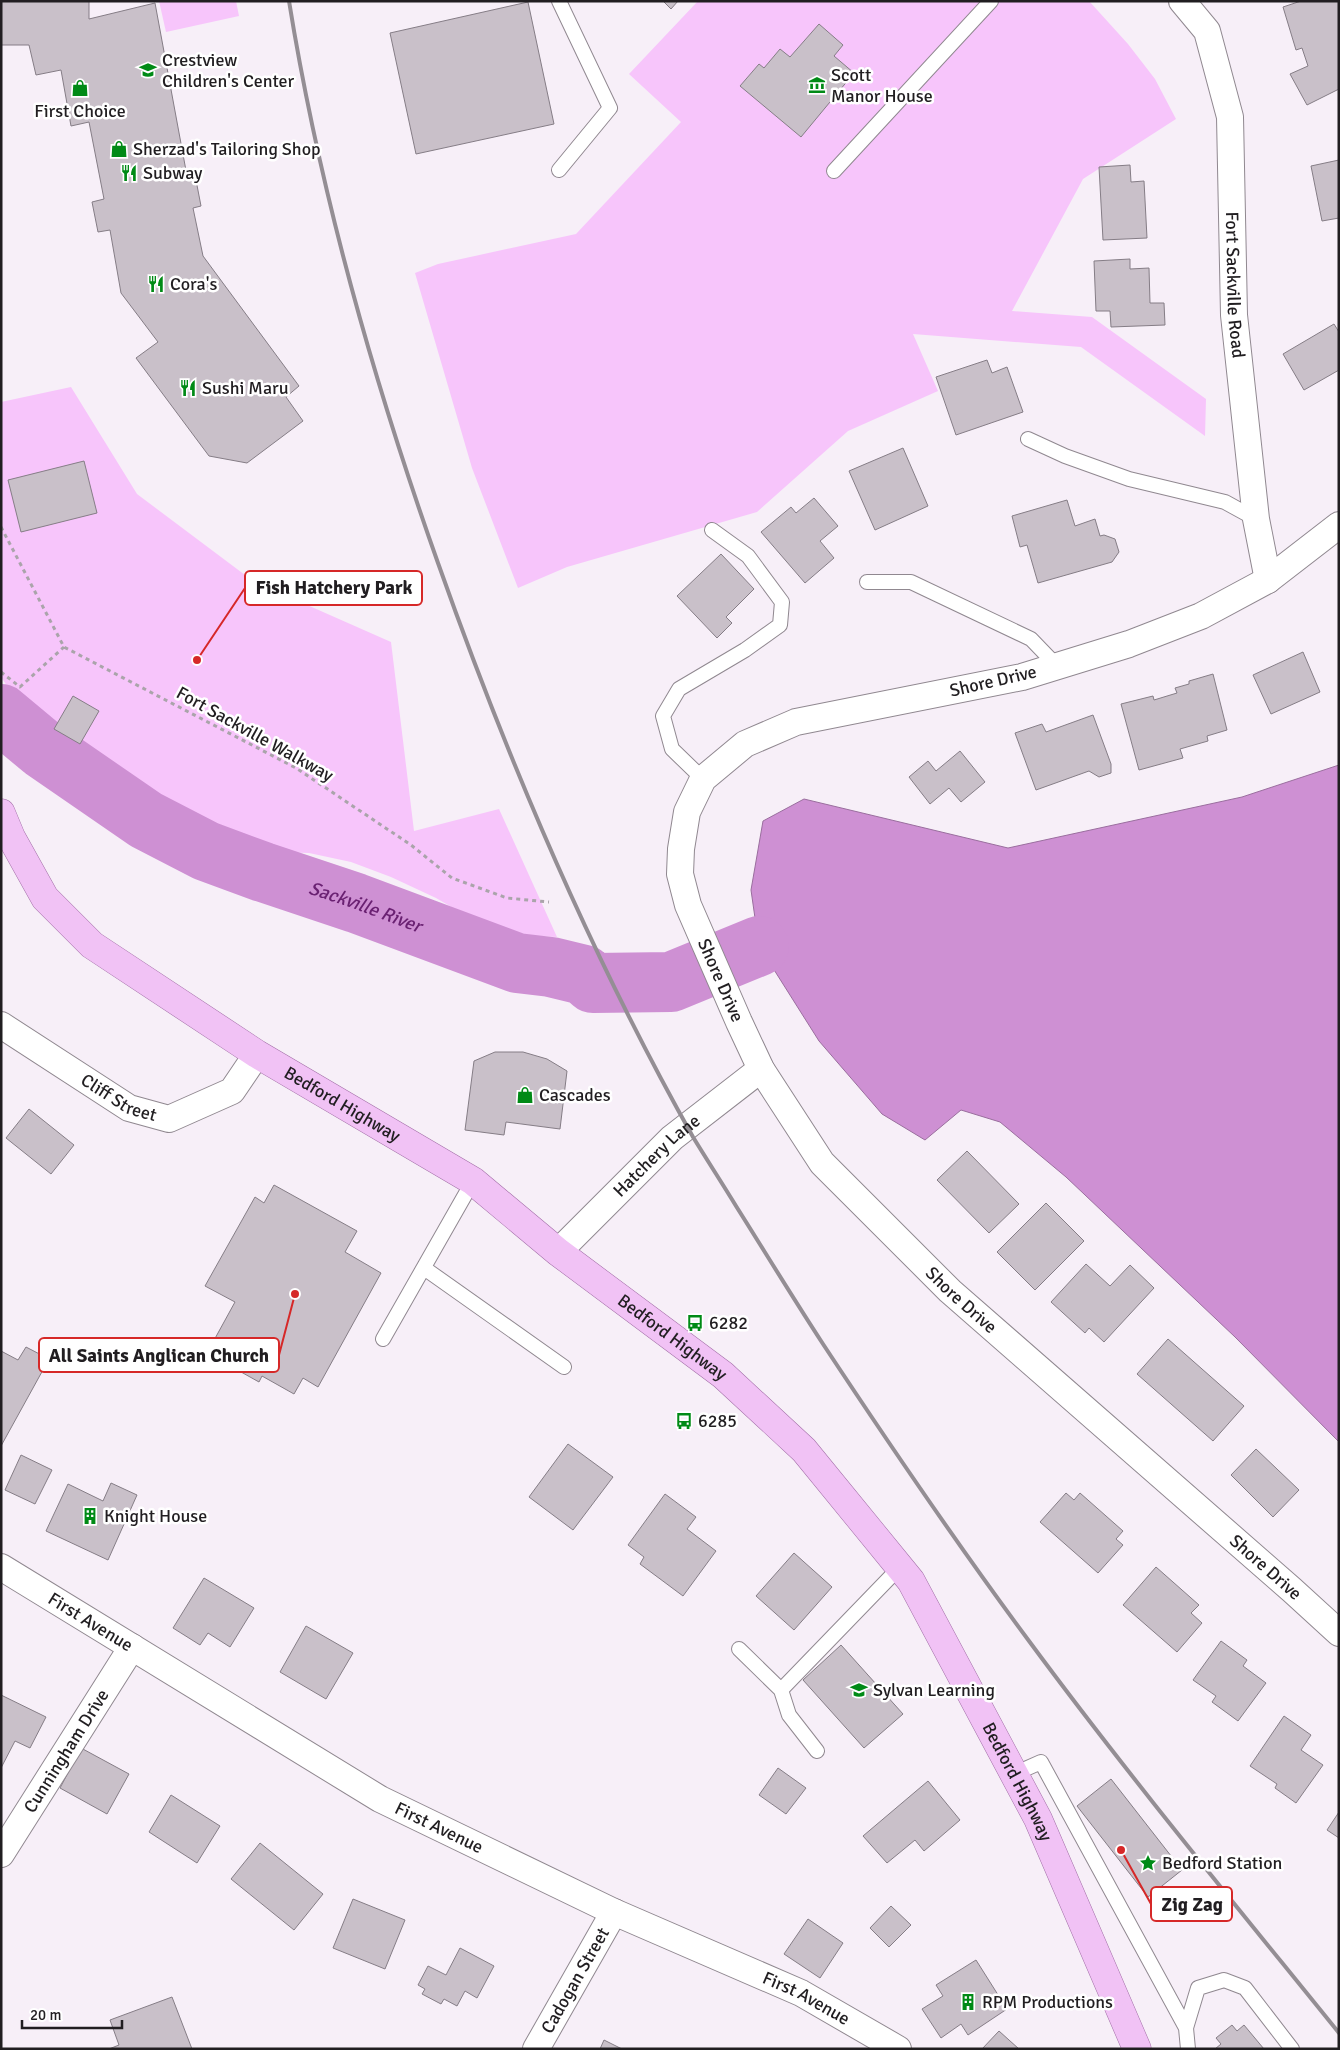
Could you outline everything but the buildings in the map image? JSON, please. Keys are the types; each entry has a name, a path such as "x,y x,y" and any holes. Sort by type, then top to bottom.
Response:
{"main road":[{"name":"Bedford Highway","path":"1,814 11,838 45,898 92,945 257,1054 473,1181 558,1252 723,1374 804,1450 910,1581 1038,1819 1137,2049"}],"street":[{"name":"Fort Sackville Road","path":"1182,1 1207,31 1230,117 1234,315 1256,519 1268,580"},
{"name":"Shore Drive","path":"1339,525 1268,580 1201,616 1129,644 1022,677 796,722 745,744 703,780 687,812 681,850 680,874 688,905 761,1069 822,1163 950,1291 1292,1590 1339,1634"},
{"name":"Cliff Street","path":"1,1025 129,1108 169,1119 232,1091 257,1054"},
{"name":"Hatchery Lane","path":"558,1252 672,1138 761,1069"},
{"name":"First Avenue","path":"1,1567 380,1799 614,1912 801,1994 898,2049"},
{"name":"Cunningham Drive","path":"1,1854 132,1647"},
{"name":"Cadogan Street","path":"536,2049 614,1912"}],"lane":[{"path":"559,1 610,108 559,170"},
{"path":"834,171 991,1"},
{"path":"1028,439 1065,456 1129,479 1225,502 1256,519"},
{"path":"703,780 672,749 663,716 679,689 745,650 780,625 782,602 748,556 712,530"},
{"path":"867,582 911,582 1031,639 1057,666"},
{"path":"383,1339 473,1181"},
{"path":"424,1268 564,1368"},
{"path":"781,1690 899,1568"},
{"path":"739,1649 781,1690 789,1715 817,1751"},
{"path":"1014,1774 1041,1762 1186,2028"},
{"path":"1188,2049 1186,2028 1198,1988 1224,1980 1245,1988 1292,2049"}],"path":[{"path":"1,527 64,647 20,687 1,672"},
{"name":"Fort Sackville Walkway","path":"64,647 296,768 411,845 452,878 507,898 549,902"}],"shaded area":[{"path":"159,1 236,1 239,16 166,32"},
{"name":"Scott Manor House","path":"698,1 1089,1 1128,44 1155,79 1176,119 1083,179 1012,311 1092,317 1206,399 1205,436 1081,347 913,334 938,391 848,431 757,512 567,567 518,588 472,468 415,273 438,264 576,234 681,122 629,74"},
{"path":"71,387 137,494 253,581 391,642 414,831 499,809 557,937 533,936 490,926 391,877 351,862 309,853 250,851 172,833 152,818 135,815 136,804 128,796 74,754 35,727 1,677 1,402"},
{"path":"1339,765 1339,1442 1235,1337 1066,1177 1000,1122 961,1110 925,1140 882,1114 819,1041 759,946 751,890 763,821 804,799 1008,848 1242,797"}],"waterway":[{"name":"Sackville River","path":"1,714 43,749 146,820 206,851 356,903 517,963 551,967 584,975 593,983 671,982 759,946"}],"railway":[{"path":"289,1 316,144 333,215 370,355 414,494 465,637 522,783 586,927 655,1068 693,1137 812,1327 976,1568 1104,1740 1339,2033"}],"place":[{"name":"Crestview Children's Center","path":"148,70"},
{"name":"Scott Manor House","path":"817,85"},
{"name":"First Choice","path":"80,88"},
{"name":"Sherzad's Tailoring Shop","path":"119,149"},
{"name":"Subway","path":"129,173"},
{"name":"Cora's","path":"156,284"},
{"name":"Sushi Maru","path":"188,388"},
{"name":"Fish Hatchery Park","path":"197,660"},
{"name":"Cascades","path":"525,1095"},
{"name":"All Saints Anglican Church","path":"295,1294"},
{"name":"6282","path":"695,1323"},
{"name":"6285","path":"684,1421"},
{"name":"Knight House","path":"90,1516"},
{"name":"Sylvan Learning","path":"859,1690"},
{"name":"Zig Zag","path":"1121,1850"},
{"name":"Bedford Station","path":"1148,1863"},
{"name":"RPM Productions","path":"968,2002"}]}
